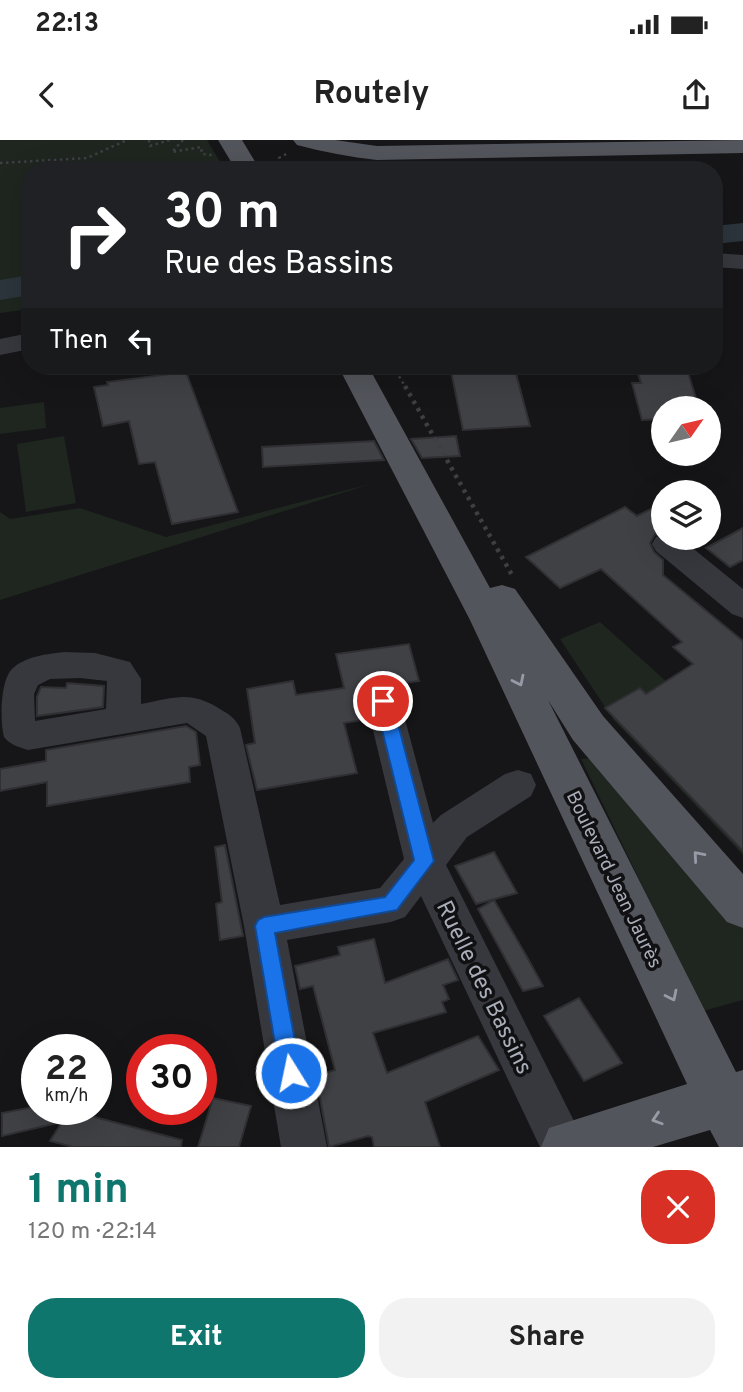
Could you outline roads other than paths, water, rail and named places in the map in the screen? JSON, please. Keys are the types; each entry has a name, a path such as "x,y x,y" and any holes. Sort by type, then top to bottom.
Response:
{"main road":[{"path":"305,140 348,150 377,153 743,146"},
{"path":"239,145 264,161"},
{"path":"359,375 506,607 588,729 743,907"},
{"path":"380,375 506,607"},
{"name":"Boulevard Jean Jaurès","path":"506,607 736,1112"},
{"path":"566,1147 690,1109 736,1112"}],"street":[{"path":"723,261 743,262"},
{"path":"0,347 21,343"},
{"path":"674,550 743,606"},
{"name":"Ruelle des Bassins","path":"383,701 424,861 566,1147"},
{"path":"122,719 192,709 207,716 222,728 264,926 304,1147"},
{"path":"264,926 391,904 454,825 518,785"}],"waterway":[{"path":"723,234 743,232"},
{"path":"0,290 21,286"}]}
